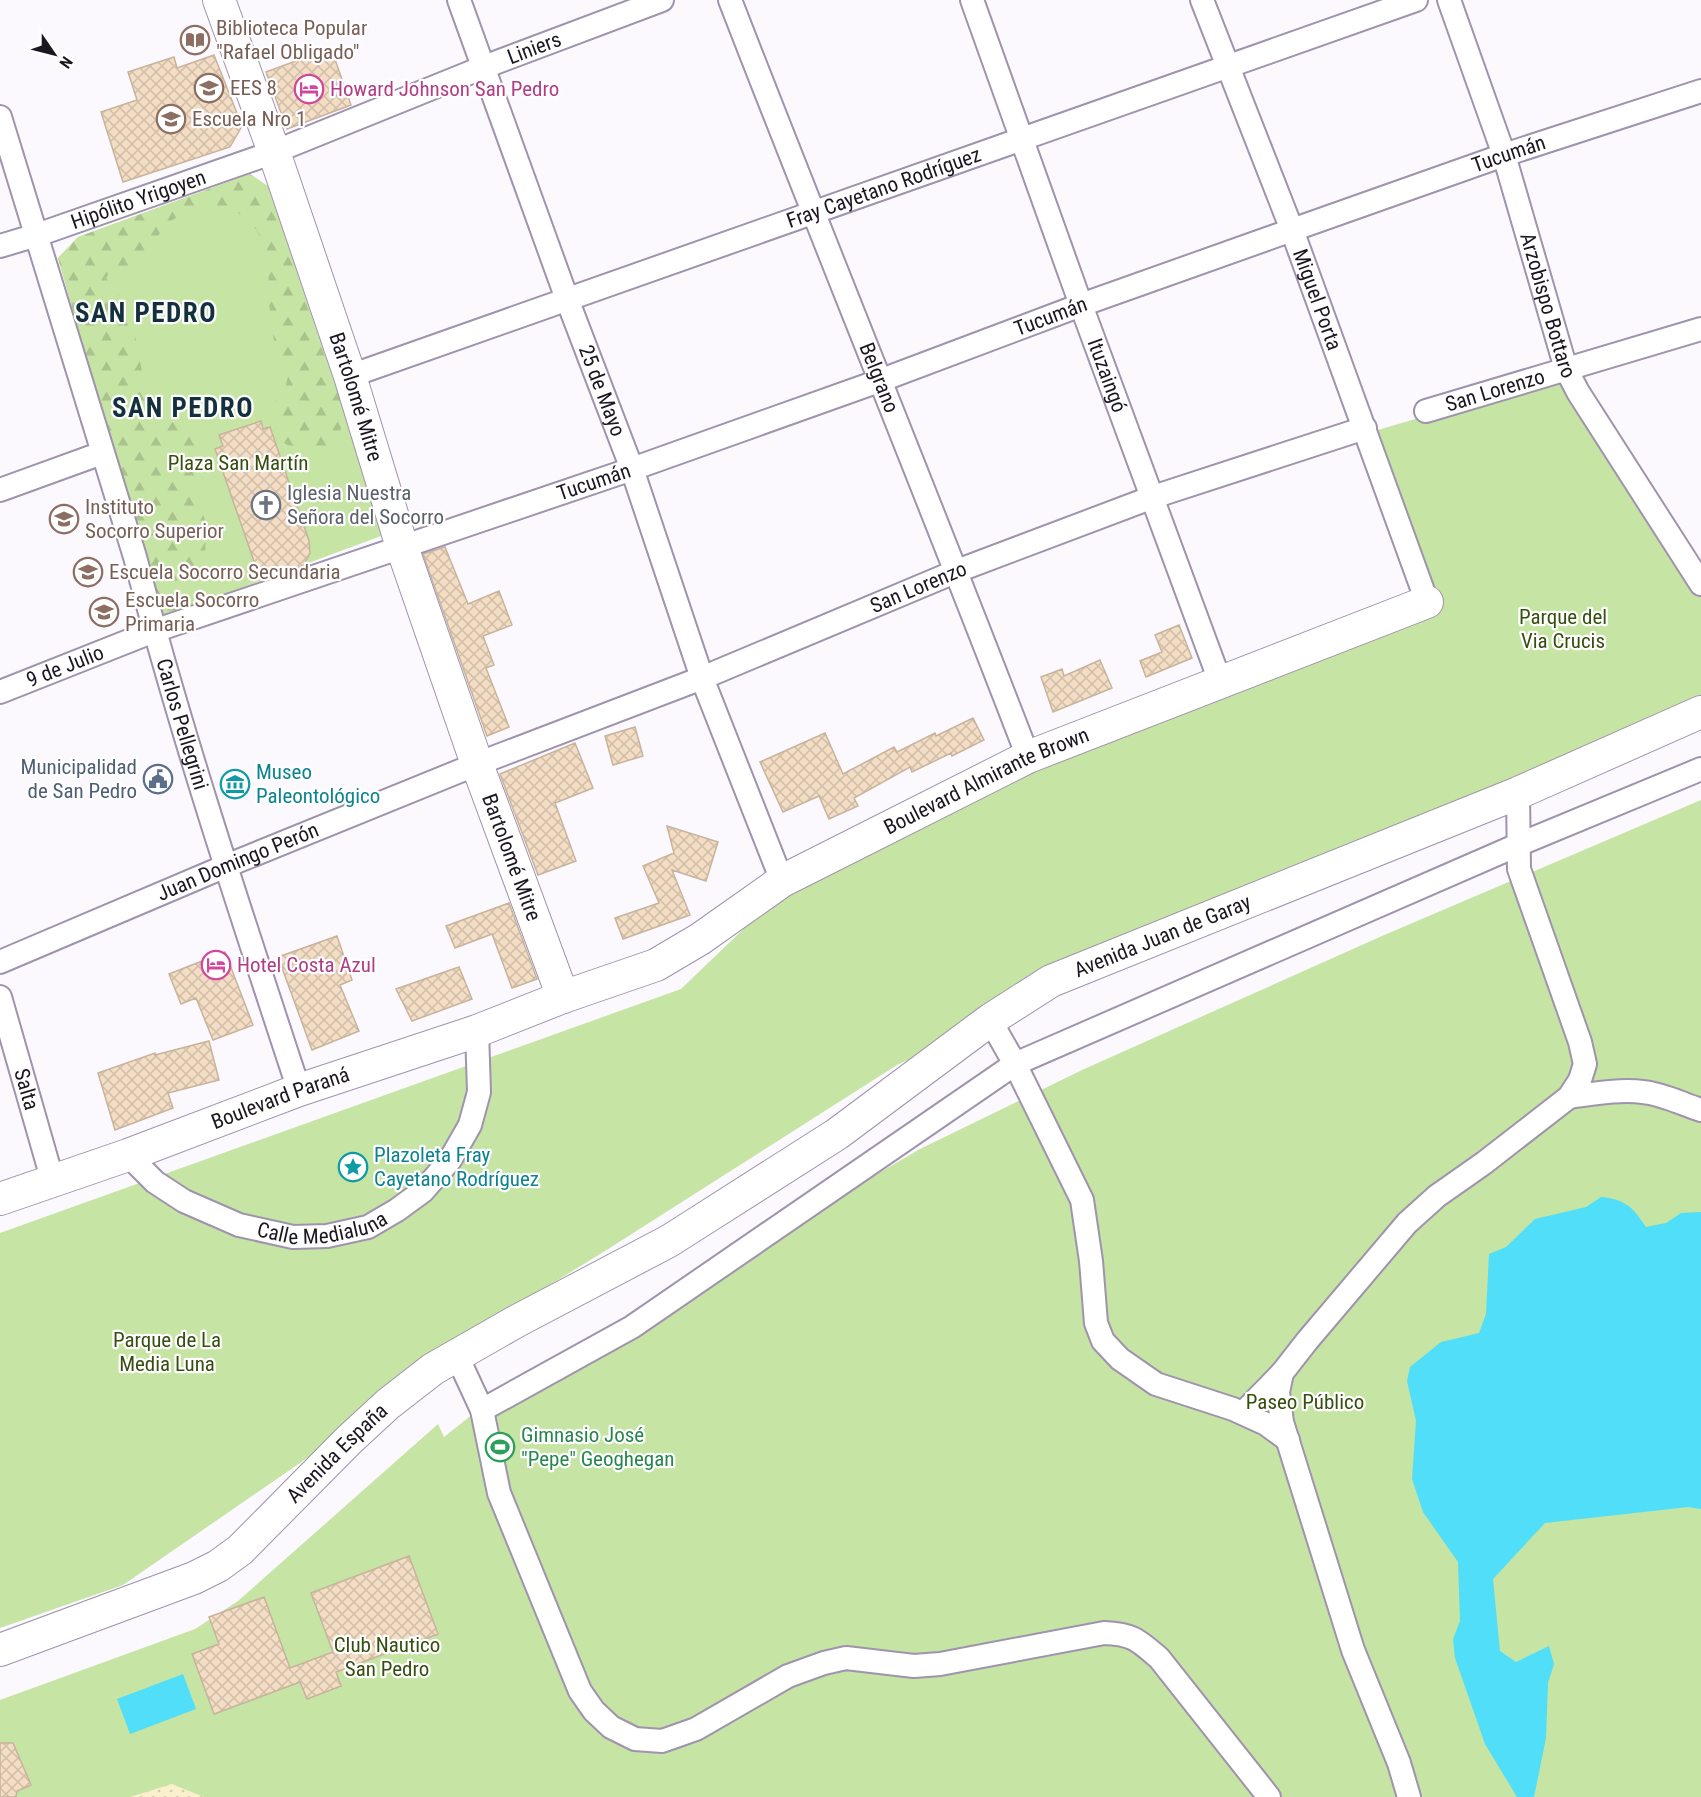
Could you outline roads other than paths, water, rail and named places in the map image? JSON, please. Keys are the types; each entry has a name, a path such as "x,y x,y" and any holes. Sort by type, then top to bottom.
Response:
{"main road":[{"name":"Bartolomé Mitre","path":"219,0 274,152 350,376 402,547 477,764 563,997"},
{"name":"Boulevard Almirante Brown","path":"563,997 675,955 782,880 1028,757 1221,684 1427,602"},
{"name":"Avenida Juan de Garay","path":"669,1241 837,1134 990,1020 1051,981 1518,793 1701,712"},
{"name":"Boulevard Paraná","path":"0,1199 128,1155 299,1090 477,1031 563,997"},
{"name":"Avenida España","path":"0,1650 194,1578 218,1566 258,1534 349,1440 388,1404 433,1370 669,1241"}],"street":[{"name":"25 de Mayo","path":"459,0 567,299 632,469 702,678 782,880"},
{"name":"Liniers","path":"274,152 484,67 662,0"},
{"name":"Belgrano","path":"730,0 879,381 957,571 1028,757"},
{"name":"Ituzaingó","path":"972,0 1081,305 1221,684"},
{"name":"Miguel Porta","path":"1202,0 1292,230 1427,602"},
{"name":"Fray Cayetano Rodríguez","path":"350,376 1416,0"},
{"name":"Arzobispo Bottaro","path":"1449,0 1504,155 1566,369 1578,392 1701,584"},
{"name":"Tucumán","path":"402,547 632,469 879,381 1081,305 1504,155 1701,91"},
{"name":"Carlos Pellegrini","path":"0,117 135,557 154,631 226,866 299,1090"},
{"name":"Hipólito Yrigoyen","path":"0,246 274,152"},
{"name":"San Lorenzo","path":"1426,411 1701,329"},
{"name":"San Lorenzo","path":"477,764 702,678 957,571 1153,497 1365,428"},
{"path":"0,490 102,453"},
{"name":"9 de Julio","path":"0,692 154,631 402,547"},
{"name":"Juan Domingo Perón","path":"0,962 226,866 477,764"},
{"path":"482,1410 632,1327 1015,1064 1520,844 1701,770"},
{"path":"1243,1413 1282,1373 1407,1223 1437,1196 1484,1164 1569,1097 1580,1080 1585,1064 1580,1042 1520,869 1518,793"},
{"name":"Salta","path":"0,997 53,1182"},
{"path":"990,1020 1015,1064 1082,1200 1091,1261 1096,1323 1103,1341 1120,1359 1156,1384 1243,1413 1266,1424 1288,1440"},
{"name":"Calle Medialuna","path":"128,1155 155,1182 184,1201 238,1225 293,1237 327,1236 368,1227 423,1191 450,1160 470,1125 478,1092 477,1031"},
{"path":"1569,1097 1607,1092 1643,1092 1660,1095 1701,1110"},
{"path":"457,1356 482,1410 499,1493 580,1691 594,1711 611,1727 635,1739 662,1741 696,1729 788,1676 846,1658 914,1666 940,1664 1104,1633 1124,1634 1139,1641 1159,1658 1269,1797"},
{"path":"1282,1373 1278,1392 1282,1422 1353,1650 1399,1763 1409,1797"}],"water":[{"path":"1601,1197 1628,1205 1646,1227 1666,1223 1681,1213 1701,1212 1701,1509 1688,1507 1545,1523 1493,1579 1500,1651 1516,1662 1549,1646 1554,1664 1548,1683 1546,1738 1534,1797 1517,1797 1485,1744 1455,1658 1453,1639 1460,1621 1458,1562 1423,1512 1412,1479 1416,1421 1407,1381 1410,1367 1441,1342 1479,1333 1486,1314 1489,1254 1506,1247 1535,1219 1586,1207"},
{"path":"183,1674 196,1709 130,1734 117,1699"}],"place":[{"name":"Biblioteca Popular \"Rafael Obligado\"","path":"195,40"},
{"name":"EES 8","path":"209,88"},
{"name":"Howard Johnson San Pedro","path":"309,89"},
{"name":"Escuela Nro 1","path":"171,119"},
{"name":"Iglesia Nuestra Señora del Socorro","path":"266,505"},
{"name":"Instituto Socorro Superior","path":"64,519"},
{"name":"Escuela Socorro Secundaria","path":"88,572"},
{"name":"Escuela Socorro Primaria","path":"104,612"},
{"name":"Municipalidad de San Pedro","path":"158,779"},
{"name":"Museo Paleontológico","path":"235,784"},
{"name":"Hotel Costa Azul","path":"216,965"},
{"name":"Plazoleta Fray Cayetano Rodríguez","path":"353,1167"},
{"name":"Gimnasio José \"Pepe\" Geoghegan","path":"500,1447"}],"district":[{"name":"SAN PEDRO","path":"146,313"},
{"name":"SAN PEDRO","path":"183,408"}],"park label":[{"name":"Plaza San Martín","path":"238,463"},
{"name":"Parque del Via Crucis","path":"1563,629"},
{"name":"Parque de La Media Luna","path":"167,1352"},
{"name":"Paseo Público","path":"1305,1402"},
{"name":"Club Nautico San Pedro","path":"387,1657"}]}
